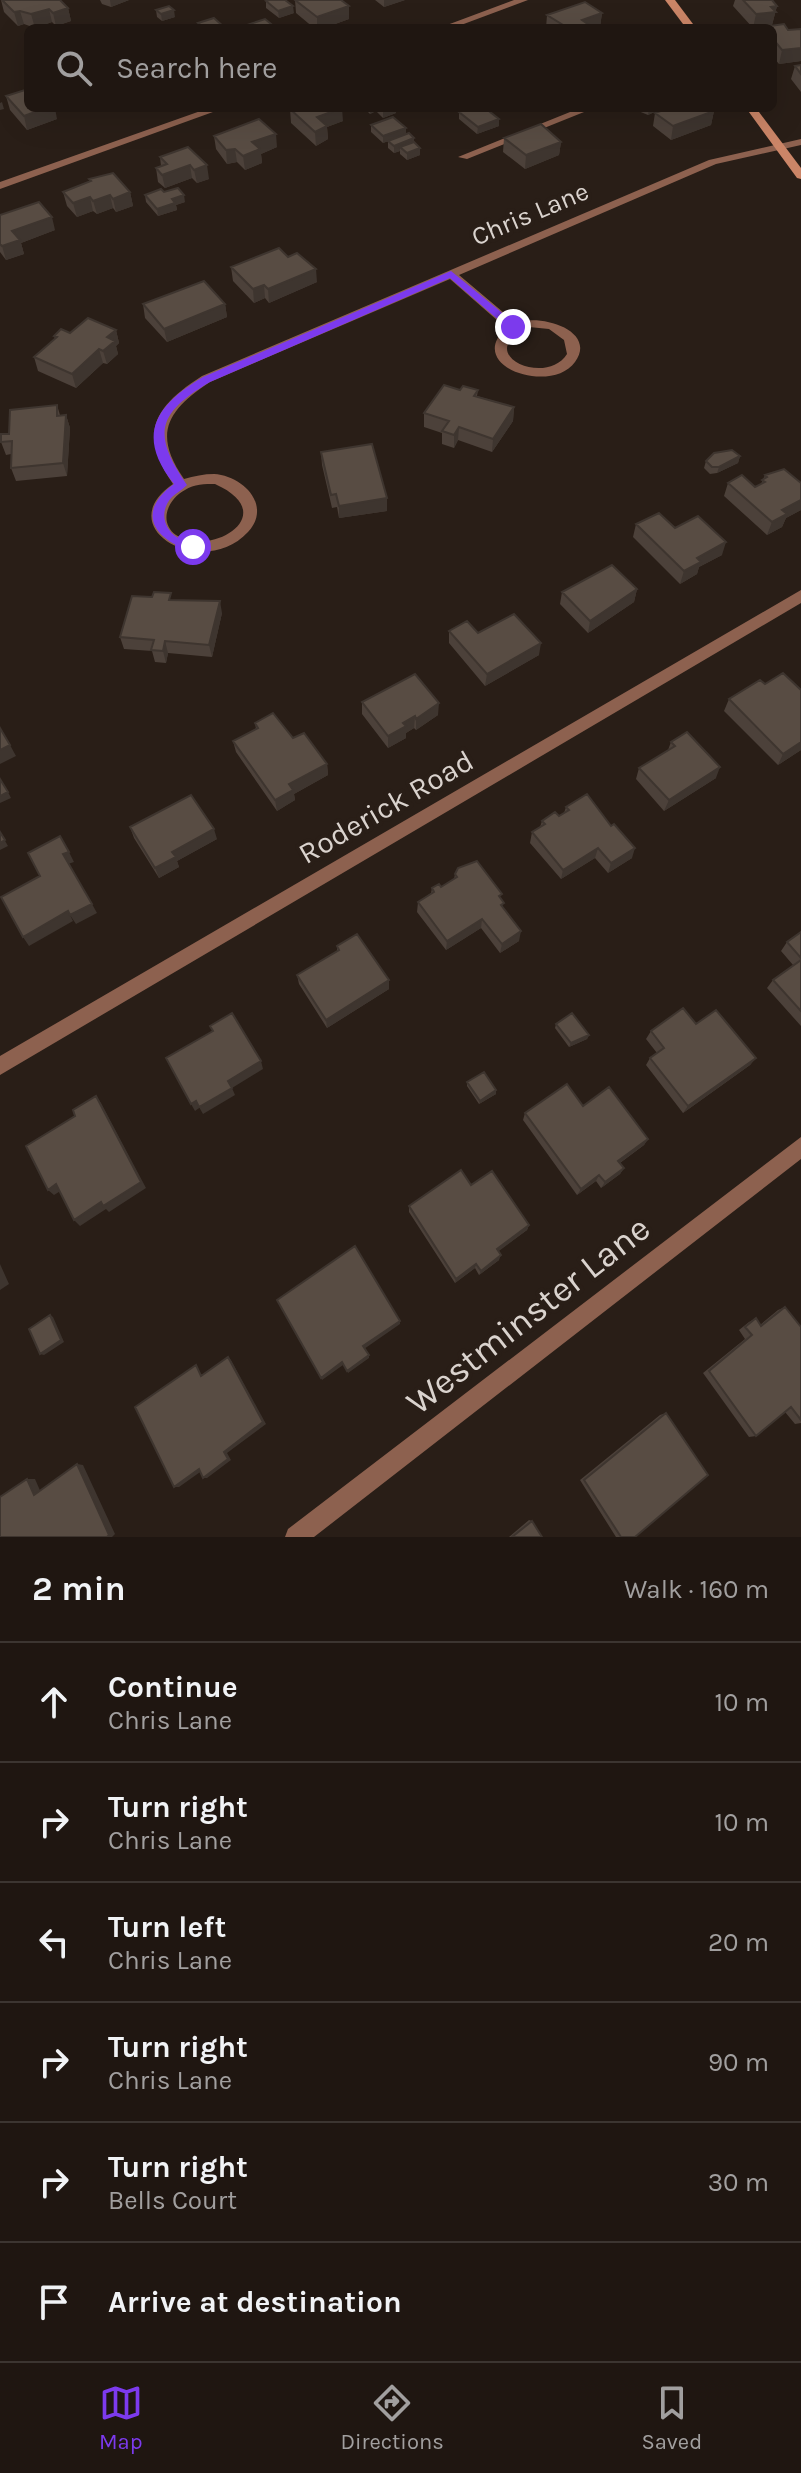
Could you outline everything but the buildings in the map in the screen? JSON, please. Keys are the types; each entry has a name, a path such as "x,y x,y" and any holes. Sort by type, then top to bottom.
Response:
{"main road":[{"path":"670,0 688,24"},
{"path":"754,112 801,176"}],"street":[{"path":"455,24 523,0"},
{"path":"0,186 208,112"},
{"path":"463,157 579,112"},
{"name":"Chris Lane","path":"181,485 168,469 160,420 176,397 206,379 713,162 801,142"},
{"path":"451,274 513,327 541,323 567,333 574,342 575,352 571,361 561,369 533,373 506,362 500,353 499,343 513,327"},
{"path":"208,479 233,483 245,492 252,505 251,518 243,531 230,541 212,547 193,547 176,542 164,533 158,520 160,507 168,495 181,485 208,479"},
{"name":"Roderick Road","path":"0,1066 801,596"},
{"name":"Westminster Lane","path":"296,1537 801,1147"}],"route":[{"path":"193,547 176,542 164,533 158,520 160,507 168,495 181,485 168,469 161,446 160,420 176,397 206,379 451,274 513,327"}]}
